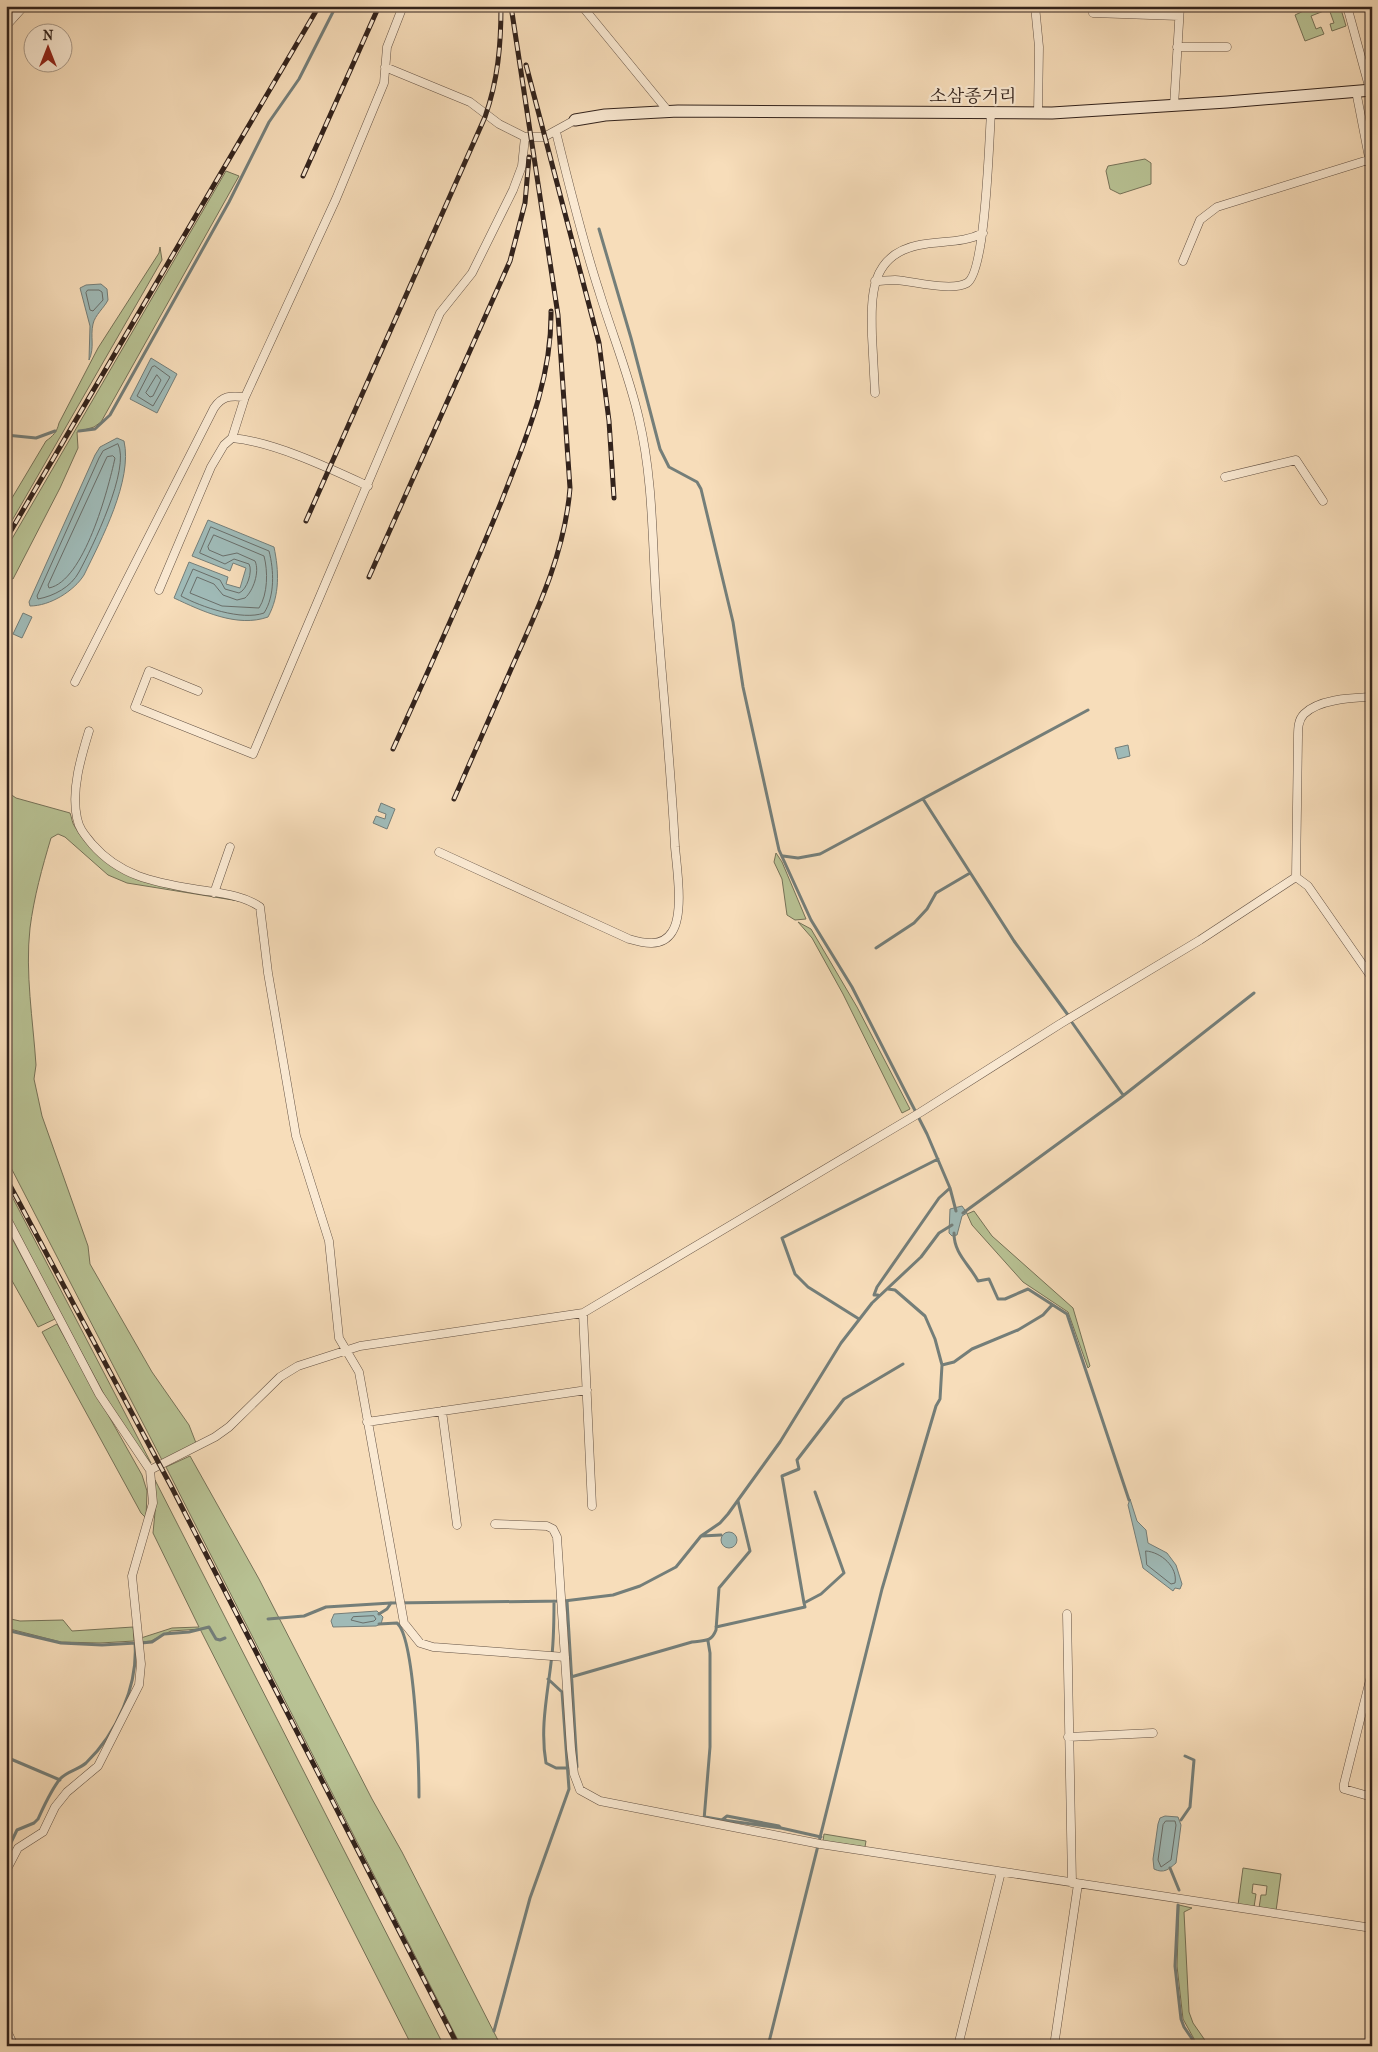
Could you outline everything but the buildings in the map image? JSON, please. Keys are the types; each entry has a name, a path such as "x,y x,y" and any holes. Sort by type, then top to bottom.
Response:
{"street":[{"path":"6,26 24,6"},
{"path":"159,590 212,467 224,445 232,438 246,397 336,199 384,83 388,47 403,6"},
{"path":"582,6 668,111"},
{"path":"1035,6 1039,47 1038,114"},
{"path":"1174,106 1180,6"},
{"path":"1347,6 1371,90"},
{"path":"1093,13 1179,16"},
{"path":"1177,47 1227,47"},
{"path":"385,66 470,102 499,124 525,136 544,137 575,120"},
{"name":"소삼종거리","path":"575,120 605,115 668,111 1038,114 1174,106 1371,90"},
{"path":"1356,91 1372,174"},
{"path":"875,281 894,280 954,286 967,282 972,277 983,233 991,113"},
{"path":"439,852 629,939 648,944 663,941 672,934 677,921 678,896 673,794 657,612 652,500 646,452 627,375 598,290 556,132"},
{"path":"198,691 149,671 135,707 253,754 440,312 472,273 513,190 522,166 525,136"},
{"path":"1183,261 1200,220 1217,207 1368,160"},
{"path":"875,394 871,297 875,281 898,252 921,244 970,240 983,233"},
{"path":"75,682 214,408 220,399 225,396 246,397"},
{"path":"232,438 248,439 268,446 329,468 368,486"},
{"path":"1225,477 1288,460 1296,460 1324,501"},
{"path":"1296,876 1298,726 1303,715 1313,708 1328,702 1372,697"},
{"path":"89,731 81,760 77,787 76,816 81,830 102,855 126,872 163,884 214,893 253,903 260,907 268,974 296,1136 330,1241 339,1338 358,1372 404,1624 420,1643 433,1648 565,1657"},
{"path":"214,893 230,847"},
{"path":"1296,876 1308,886 1372,978"},
{"path":"150,1470 166,1464 215,1437 229,1427 280,1377 298,1366 360,1346 583,1313 917,1114 1060,1024 1200,940 1296,876"},
{"path":"6,1217 99,1394 119,1427 150,1470 153,1503 149,1523 132,1576 140,1664 139,1685 102,1762 67,1792 55,1807 44,1832 18,1848 6,1871"},
{"path":"583,1313 592,1506"},
{"path":"368,1422 587,1390"},
{"path":"442,1411 457,1525"},
{"path":"495,1524 546,1526 553,1529 558,1544 574,1774 580,1790 586,1794 610,1803 800,1841 1372,1928"},
{"path":"1054,2046 1075,1884 1068,1737 1067,1614"},
{"path":"1372,1672 1344,1789 1349,1792 1372,1797"},
{"path":"1068,1737 1153,1734"},
{"path":"958,2046 1001,1872"},
{"path":"6,2030 14,2046"}],"green space":[{"path":"1314,6 1340,6 1346,26 1332,31 1330,24 1334,23 1329,9 1311,16 1316,29 1321,27 1324,34 1305,41 1295,15"},
{"path":"1145,159 1151,163 1151,184 1120,194 1110,189 1106,171 1108,166"},
{"path":"226,171 239,176 101,422 94,427 77,432 78,448 60,488 13,579 6,577 6,549"},
{"path":"160,247 162,260 6,531 6,508 46,441 56,431 98,348 159,253"},
{"path":"6,791 16,798 70,813 74,825 90,847 107,862 126,874 169,888 239,901 127,883 108,875 65,837 58,834 51,838 30,928 28,962 36,1065 34,1079 42,1116 88,1246 90,1264 152,1372 189,1425 196,1443 163,1462 6,1158"},
{"path":"776,853 782,862 806,919 795,920 787,915 782,879 774,862"},
{"path":"798,922 811,929 857,1007 910,1109 902,1113 843,994 812,938"},
{"path":"6,1185 151,1463 120,1424 6,1212"},
{"path":"974,1211 992,1236 1073,1308 1090,1366 1088,1368 1068,1312 1023,1282 972,1225 967,1214"},
{"path":"6,1227 55,1319 38,1327 6,1270"},
{"path":"57,1324 142,1475 147,1491 146,1518 141,1513 42,1332"},
{"path":"190,1456 259,1579 501,2046 461,2046 166,1467"},
{"path":"155,1480 444,2046 412,2046 200,1629 171,1631 151,1641 141,1642 141,1638 172,1628 199,1627 153,1533 156,1502"},
{"path":"6,1618 20,1621 63,1620 72,1631 133,1627 134,1641 100,1643 61,1642 6,1628"},
{"path":"824,1834 866,1841 865,1847 823,1841"},
{"path":"1243,1868 1281,1874 1276,1911 1259,1908 1261,1895 1266,1895 1267,1886 1253,1884 1252,1893 1256,1894 1254,1907 1238,1905"},
{"path":"1179,1905 1192,1908 1184,1912 1189,2012 1193,2023 1209,2046 1198,2046 1183,2019 1177,1966"}],"water":[{"path":"101,284 107,289 108,300 93,324 92,351 89,360 90,326 80,288 86,285"},
{"path":"151,358 177,374 157,413 130,399"},
{"path":"117,438 124,441 126,457 120,491 114,510 84,575 68,592 45,603 30,606 29,602 95,455 100,447"},
{"path":"208,520 274,547 277,583 275,600 268,617 256,620 232,619 208,613 174,598 189,562 228,577 226,584 240,588 246,568 233,563 230,571 192,556"},
{"path":"23,613 32,617 22,638 13,634"},
{"path":"1128,745 1130,756 1118,759 1115,748"},
{"path":"381,803 395,809 387,829 373,823 376,816 385,819 386,814 378,811"},
{"path":"962,1206 967,1213 962,1216 957,1235 952,1236 949,1233 950,1209"},
{"path":"1130,1499 1137,1521 1146,1530 1148,1543 1167,1553 1176,1565 1182,1584 1180,1589 1175,1588 1173,1591 1143,1568 1128,1505"},
{"path":"726,1532 732,1532 737,1537 735,1546 726,1548 721,1543 721,1537"},
{"path":"377,1611 383,1617 381,1624 376,1626 333,1627 331,1621 334,1614"},
{"path":"1165,1816 1178,1817 1181,1825 1176,1863 1169,1869 1161,1871 1154,1869 1153,1859 1158,1824 1160,1818"}],"waterway":[{"path":"79,431 95,429 110,415 229,202 269,122 299,79 336,6"},
{"path":"599,229 631,338 660,449 669,467 697,482 701,489 733,622 743,687 779,850 811,920 852,987 927,1134 950,1188 956,1211"},
{"path":"6,435 36,438 55,431"},
{"path":"783,856 798,858 820,854 1088,710"},
{"path":"923,799 1014,941 1068,1015"},
{"path":"876,948 914,923 927,909 936,893 970,873"},
{"path":"963,1213 1119,1099 1254,993"},
{"path":"1071,1021 1123,1095"},
{"path":"859,1319 808,1287 795,1274 782,1238 938,1159"},
{"path":"878,1295 874,1295 877,1287 939,1198 950,1188"},
{"path":"268,1619 304,1616 326,1607 391,1603 564,1601 613,1595 640,1586 676,1567 701,1536 720,1523 728,1514 780,1442 841,1343 872,1303 921,1257 939,1233 952,1225"},
{"path":"954,1233 959,1253 978,1281 989,1279 998,1299 1005,1299 1028,1289 1067,1314 1129,1500"},
{"path":"888,1289 895,1290 925,1316 935,1339 942,1365"},
{"path":"768,2046 882,1589 936,1406 940,1399 942,1365 954,1362 972,1349 1018,1330 1043,1315 1052,1305"},
{"path":"804,1603 782,1476 799,1469 797,1460 844,1399 903,1364"},
{"path":"716,1627 805,1607 804,1603 821,1594 844,1573 815,1492"},
{"path":"571,1677 692,1642 707,1640 712,1637 716,1630 719,1588 750,1551 738,1501"},
{"path":"702,1536 721,1535"},
{"path":"554,1601 553,1648 546,1701 544,1750 546,1763 556,1768 568,1768"},
{"path":"567,1601 577,1767"},
{"path":"379,1614 387,1609 391,1603"},
{"path":"379,1624 397,1623 403,1634 408,1652 415,1705 419,1797"},
{"path":"141,1643 152,1642 164,1634 189,1632 209,1627 216,1639 225,1638"},
{"path":"6,1630 61,1643 102,1645 136,1643"},
{"path":"704,1820 710,1747 710,1653 708,1641"},
{"path":"6,1853 17,1830 34,1823 38,1819 60,1779 86,1763 107,1738 116,1723 129,1692 133,1676 135,1643"},
{"path":"494,2031 530,1898 569,1789 562,1692 548,1679"},
{"path":"1181,1820 1190,1807 1194,1760 1185,1756"},
{"path":"6,1757 60,1780"},
{"path":"705,1817 722,1820 727,1816 779,1826 821,1837"},
{"path":"723,1820 781,1828"},
{"path":"1170,1868 1179,1890"},
{"path":"1178,1905 1175,1966 1181,2019 1197,2046"}],"railway":[{"path":"6,539 319,6"},
{"path":"303,176 379,6"},
{"path":"306,521 485,117 493,90 498,62 501,6"},
{"path":"454,799 549,580 562,535 570,488 558,315 511,6"},
{"path":"526,65 599,343 609,421 614,498"},
{"path":"369,577 510,261 525,203 529,157"},
{"path":"393,749 476,563 528,431 536,408 547,360 551,311"},
{"path":"6,1178 171,1486 458,2046"}]}
